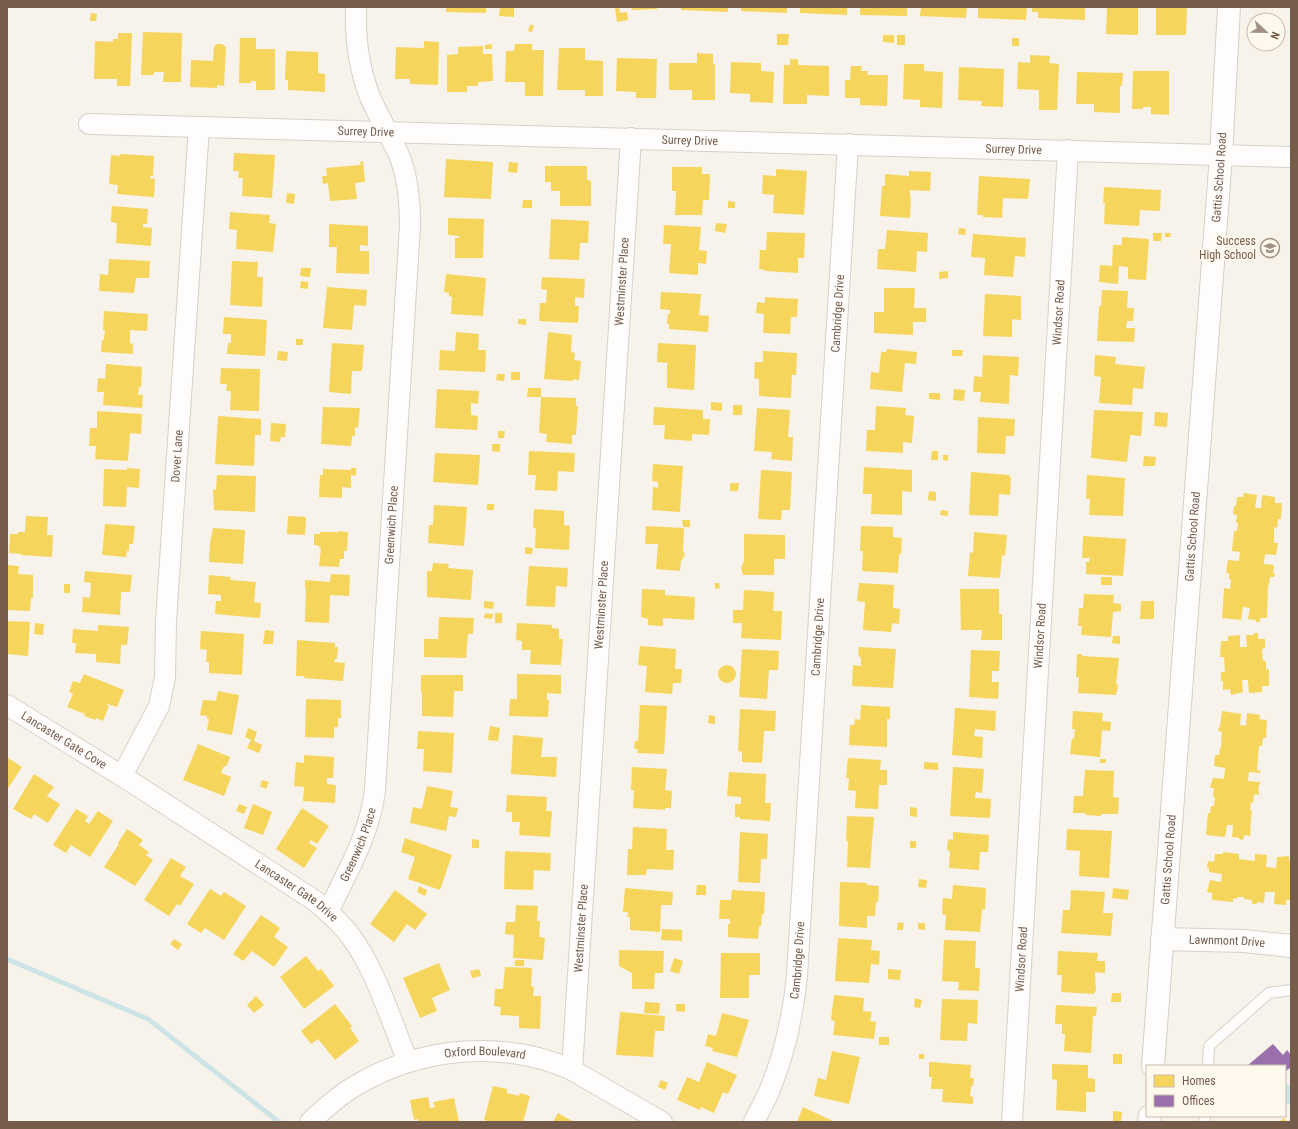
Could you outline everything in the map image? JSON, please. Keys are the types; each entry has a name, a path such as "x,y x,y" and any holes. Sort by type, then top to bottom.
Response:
{"main road":[{"name":"Gattis School Road","path":"1153,1065 1221,155 1229,7"},
{"name":"Lawnmont Drive","path":"1162,939 1244,941 1291,946"}],"street":[{"name":"Greenwich Place","path":"328,912 366,832 374,804 376,790 410,225 407,183 399,156 370,97 364,80 358,51 356,7"},
{"name":"Surrey Drive","path":"89,124 1291,157"},
{"name":"Dover Lane","path":"122,776 159,706 165,677 166,621 199,127"},
{"name":"Westminster Place","path":"572,1070 631,138"},
{"name":"Cambridge Drive","path":"754,1122 770,1090 780,1062 794,1005 797,976 848,144"},
{"name":"Windsor Road","path":"1012,1122 1068,150"},
{"name":"Lancaster Gate Cove","path":"7,705 122,776"},
{"name":"Lancaster Gate Drive","path":"122,776 314,900 328,912 349,934 364,957 375,980 408,1062"},
{"name":"Oxford Boulevard","path":"310,1122 330,1103 355,1086 381,1072 408,1062 433,1056 488,1050 531,1056 559,1064 662,1122"}],"lane":[{"path":"1208,1065 1209,1046 1269,993 1291,990"}],"water":[{"path":"1286,1084 1291,1088 1291,1103 1286,1105"}],"building: Homes":[{"path":"446,7 486,7 486,13 446,12"},
{"path":"500,7 514,7 514,17 499,16"},
{"path":"615,7 619,7 620,13 627,12 628,20 617,22"},
{"path":"631,7 657,7 657,9 632,10"},
{"path":"681,7 728,7 728,12 681,10"},
{"path":"741,7 787,7 787,13 741,11"},
{"path":"800,7 847,7 847,15 800,13"},
{"path":"860,7 907,7 907,16 860,15"},
{"path":"921,7 967,7 966,18 920,16"},
{"path":"978,7 1027,7 1026,20 978,18"},
{"path":"1032,7 1085,7 1085,20 1038,18 1038,12 1032,12"},
{"path":"1107,7 1138,7 1138,35 1106,34"},
{"path":"1156,7 1187,7 1186,35 1156,35"},
{"path":"91,13 97,14 96,21 90,21"},
{"path":"530,25 534,25 532,32 528,31"},
{"path":"143,32 182,33 181,82 163,82 164,72 154,72 154,75 141,75"},
{"path":"118,33 132,33 130,86 117,86 117,79 94,79 95,41 113,42 113,39 118,39"},
{"path":"777,34 789,34 788,45 777,45"},
{"path":"883,35 894,35 894,43 883,42"},
{"path":"897,35 905,35 905,45 897,45"},
{"path":"240,38 256,38 256,49 275,49 275,90 256,90 256,81 251,81 251,83 239,83"},
{"path":"1012,38 1019,38 1019,46 1012,46"},
{"path":"424,41 439,42 438,85 410,84 410,79 395,79 396,47 424,48"},
{"path":"217,44 222,44 226,47 224,86 217,85 217,88 190,87 191,60 213,61 214,47"},
{"path":"492,44 492,49 485,49 485,45"},
{"path":"515,44 532,44 532,50 544,50 543,96 525,96 525,82 505,82 506,51 514,51"},
{"path":"483,46 483,54 492,54 493,81 478,82 478,86 467,86 467,92 447,92 447,55 458,54 458,47"},
{"path":"559,48 585,48 585,60 603,61 603,96 585,96 585,90 557,90"},
{"path":"286,51 318,52 318,73 325,74 325,92 288,90 288,80 285,80"},
{"path":"697,53 713,54 713,64 715,64 715,100 692,100 692,90 669,90 669,63 697,63"},
{"path":"1030,55 1050,56 1049,63 1059,64 1057,110 1039,110 1039,90 1017,89 1018,62 1030,63"},
{"path":"617,58 657,59 656,98 636,98 636,92 616,91"},
{"path":"790,59 798,59 798,65 829,66 829,96 807,95 807,104 783,104 784,65 790,65"},
{"path":"731,62 761,63 761,71 774,72 773,103 750,102 750,94 730,93"},
{"path":"904,64 924,64 924,71 943,72 942,108 920,107 920,100 903,99"},
{"path":"851,66 862,66 861,71 868,71 867,75 888,75 887,106 860,105 860,98 845,98 845,80 850,80"},
{"path":"959,67 1004,69 1003,107 981,106 982,101 958,100"},
{"path":"1133,71 1169,71 1169,115 1151,114 1151,107 1132,109"},
{"path":"1077,72 1123,73 1122,86 1120,86 1120,113 1094,112 1094,104 1076,104"},
{"path":"234,153 275,155 272,198 242,196 243,178 238,178 239,171 233,171"},
{"path":"120,154 154,156 153,176 150,176 150,178 155,179 154,197 117,194 118,185 109,184 111,155 120,156"},
{"path":"446,159 493,162 491,199 444,197"},
{"path":"363,161 365,182 355,183 357,199 330,201 328,183 323,184 322,176 327,176 326,168 361,165 360,162"},
{"path":"509,162 518,163 517,173 508,172"},
{"path":"545,166 587,166 587,180 591,181 591,206 560,206 560,191 551,191 551,182 545,182"},
{"path":"672,167 702,167 702,174 710,174 709,200 703,200 702,215 675,215 676,191 672,191"},
{"path":"776,169 807,171 804,215 773,213 774,195 762,194 763,175 776,176"},
{"path":"909,171 931,172 930,191 910,190 910,218 880,216 882,186 885,186 885,174 909,176"},
{"path":"979,176 1030,179 1028,199 1003,198 1002,218 983,217 983,215 977,215"},
{"path":"1104,187 1161,190 1160,211 1140,210 1139,226 1104,224"},
{"path":"287,193 295,194 294,204 286,203"},
{"path":"523,200 532,200 532,208 522,208"},
{"path":"728,201 735,202 735,208 728,208"},
{"path":"112,206 148,209 147,224 143,224 143,227 152,228 151,246 116,243 117,223 111,222"},
{"path":"230,212 270,215 269,223 276,224 273,252 236,249 237,230 229,229"},
{"path":"448,218 484,219 483,258 455,258 455,238 459,238 459,236 448,235"},
{"path":"551,219 589,221 588,243 580,243 579,260 549,259"},
{"path":"716,223 727,224 725,233 715,231"},
{"path":"329,224 368,226 368,246 360,245 360,251 369,251 369,274 336,273 337,247 329,247"},
{"path":"664,225 701,227 699,250 707,251 706,264 698,263 698,275 669,273 671,244 663,244"},
{"path":"959,228 966,229 965,235 958,234"},
{"path":"887,230 928,233 927,252 917,251 916,272 877,269 878,249 885,249"},
{"path":"767,232 805,233 804,258 798,258 798,273 765,271 759,269 760,250 766,250"},
{"path":"1153,233 1162,233 1161,241 1153,241"},
{"path":"1165,233 1171,233 1170,237 1165,237"},
{"path":"973,234 1026,238 1025,257 1015,256 1013,277 984,275 985,258 971,257"},
{"path":"1122,237 1149,239 1146,280 1128,279 1128,267 1119,266 1118,284 1099,282 1100,265 1112,266 1113,245 1122,245"},
{"path":"109,259 150,261 149,278 136,278 134,293 99,291 100,274 108,275"},
{"path":"232,261 258,262 257,277 263,277 262,307 230,305"},
{"path":"301,268 311,268 310,277 300,276"},
{"path":"948,271 948,278 939,279 939,272"},
{"path":"446,274 486,278 483,316 451,314 452,297 449,296 449,293 444,292"},
{"path":"542,277 585,279 584,298 575,297 575,306 579,306 578,323 539,321 540,303 546,303 547,290 541,289"},
{"path":"301,281 308,282 308,289 300,288"},
{"path":"327,287 367,290 366,306 354,305 352,330 323,328"},
{"path":"884,288 915,288 914,308 926,308 926,322 913,322 913,335 874,333 874,312 884,312"},
{"path":"1102,290 1128,291 1127,308 1134,308 1133,321 1127,321 1126,328 1135,328 1134,342 1097,341 1099,306 1101,306"},
{"path":"661,292 701,294 699,315 709,316 708,332 669,329 669,324 667,324 668,313 670,314 670,310 660,309"},
{"path":"985,294 1021,296 1021,320 1012,319 1012,337 983,336"},
{"path":"765,297 798,299 797,317 791,317 790,334 763,333 764,314 756,313 757,302 765,303"},
{"path":"104,311 148,314 147,331 130,330 130,343 133,344 133,354 101,352 105,330 103,330"},
{"path":"224,317 267,320 265,356 227,354 228,343 231,343 231,334 223,334"},
{"path":"518,319 526,319 526,325 518,324"},
{"path":"456,332 479,334 478,350 486,350 485,372 439,370 440,350 455,351"},
{"path":"548,332 572,335 571,352 575,353 574,360 581,361 579,380 544,379"},
{"path":"296,339 303,339 303,345 296,345"},
{"path":"332,343 364,345 362,371 352,371 351,394 329,392"},
{"path":"658,343 696,345 694,390 667,388 668,363 657,362"},
{"path":"887,349 917,352 916,364 905,363 902,392 870,389 871,372 879,373 881,352 886,352"},
{"path":"952,350 963,350 962,356 952,356"},
{"path":"278,351 288,352 287,361 277,360"},
{"path":"763,351 797,353 796,375 792,375 791,398 759,396 759,379 754,378 755,362 763,362"},
{"path":"983,355 1019,357 1018,376 1010,375 1009,404 980,402 981,392 973,392 974,376 982,377"},
{"path":"1095,355 1116,357 1115,364 1145,367 1143,389 1133,388 1132,405 1099,403 1101,377 1094,376"},
{"path":"106,364 142,367 141,387 139,387 138,395 143,395 142,408 103,405 104,392 97,392 98,378 105,379"},
{"path":"221,368 260,369 259,411 230,410 231,391 226,391 227,384 220,384"},
{"path":"511,372 520,372 520,380 511,380"},
{"path":"497,374 505,374 504,381 496,380"},
{"path":"528,388 541,388 541,397 527,397"},
{"path":"437,389 479,391 478,404 471,403 471,415 478,416 477,430 435,428"},
{"path":"954,389 965,390 964,401 953,400"},
{"path":"929,393 940,393 940,400 929,399"},
{"path":"541,397 576,398 576,406 578,406 576,435 572,435 572,444 546,442 547,434 539,433"},
{"path":"711,402 722,403 722,411 711,410"},
{"path":"733,405 742,405 742,415 733,415"},
{"path":"876,406 906,408 905,415 914,416 912,443 903,442 903,453 866,451 867,430 875,430"},
{"path":"323,407 360,408 358,428 355,427 355,436 352,436 351,446 321,444"},
{"path":"654,407 703,410 703,419 710,419 709,435 692,434 692,441 664,439 665,425 653,425"},
{"path":"757,408 790,410 788,437 793,437 792,461 771,459 772,452 754,451"},
{"path":"1094,410 1143,412 1141,436 1130,435 1127,462 1091,458"},
{"path":"97,411 142,414 141,434 130,433 128,461 95,459 96,446 89,446 90,428 97,428"},
{"path":"1155,412 1168,413 1167,427 1154,426"},
{"path":"218,416 261,419 261,435 255,435 254,466 215,464"},
{"path":"978,417 1015,419 1014,436 1006,436 1005,454 977,453"},
{"path":"271,423 286,424 285,437 281,437 280,442 270,441"},
{"path":"498,431 505,431 504,438 498,438"},
{"path":"492,444 500,444 500,452 492,451"},
{"path":"529,451 575,453 574,472 558,471 557,491 535,490 536,475 528,475"},
{"path":"932,451 938,451 938,460 931,460"},
{"path":"435,453 480,455 478,485 433,482"},
{"path":"943,455 948,455 948,461 943,460"},
{"path":"1144,456 1156,457 1155,466 1143,466"},
{"path":"653,464 683,466 680,512 652,510 653,487 658,488 658,482 652,481"},
{"path":"864,467 912,470 912,492 902,491 902,515 871,514 872,494 863,494"},
{"path":"127,468 140,469 139,488 127,487 126,507 103,506 104,469 127,470"},
{"path":"351,468 356,468 356,476 351,475 351,488 342,487 342,498 319,497 320,475 323,475 323,469 351,470"},
{"path":"761,470 792,472 790,510 782,510 781,520 758,519"},
{"path":"971,472 1009,475 1011,478 1010,495 999,494 998,516 969,515"},
{"path":"217,475 256,476 255,512 214,510 213,489 216,490"},
{"path":"1087,475 1125,478 1123,516 1089,515 1090,499 1086,499"},
{"path":"730,483 739,483 738,491 730,491"},
{"path":"929,491 936,492 936,501 928,500"},
{"path":"1244,493 1257,495 1255,508 1261,508 1262,495 1275,497 1275,503 1282,503 1281,519 1278,519 1277,528 1274,527 1274,543 1278,543 1276,555 1265,554 1264,564 1274,565 1273,573 1275,573 1274,577 1270,577 1268,585 1267,618 1260,618 1260,622 1248,619 1250,608 1243,607 1241,620 1222,618 1224,588 1230,589 1231,580 1229,579 1229,573 1226,573 1228,560 1239,561 1240,552 1232,551 1234,531 1237,531 1238,523 1236,523 1237,515 1233,514 1234,506 1236,506 1237,497 1243,497"},
{"path":"487,504 494,504 494,510 487,510"},
{"path":"434,505 467,507 464,546 428,543 429,525 433,525"},
{"path":"534,509 564,511 564,525 570,526 569,550 535,548 536,528 533,528"},
{"path":"941,510 948,511 948,516 940,515"},
{"path":"26,516 48,517 47,535 53,535 52,557 9,553 10,534 25,532"},
{"path":"288,516 306,517 305,535 287,534"},
{"path":"682,520 690,520 690,527 683,527"},
{"path":"105,524 135,526 133,544 129,544 129,551 127,551 126,557 102,555"},
{"path":"646,526 684,528 683,552 685,554 681,561 680,571 656,569 658,544 645,544"},
{"path":"861,526 893,527 893,537 902,538 898,573 862,571 863,551 860,551"},
{"path":"213,528 245,530 243,564 209,562 210,543"},
{"path":"320,532 348,532 347,551 344,551 344,559 340,559 339,567 319,566 321,548 319,548 320,546 314,545 314,534 320,534"},
{"path":"974,532 1007,535 1005,556 1002,555 1000,578 968,576 970,552 973,553"},
{"path":"744,534 785,535 785,559 774,559 774,575 743,575 741,568 744,561"},
{"path":"1083,536 1126,539 1123,576 1086,574 1086,562 1089,562 1090,558 1082,558"},
{"path":"525,547 533,548 532,554 525,554"},
{"path":"433,563 449,564 448,568 473,570 471,600 427,597 427,571 432,571"},
{"path":"7,565 19,566 18,574 33,575 33,598 31,598 30,611 7,610"},
{"path":"529,566 568,568 567,587 556,586 555,607 526,606"},
{"path":"85,571 132,575 130,592 121,592 120,615 82,612 83,597 90,598 91,583 84,582"},
{"path":"331,574 350,575 349,596 330,595 329,623 305,622 305,580 330,582"},
{"path":"209,575 231,577 230,580 256,582 254,602 261,603 260,618 215,614 216,601 221,601 221,595 208,594"},
{"path":"1101,577 1112,577 1112,585 1101,585"},
{"path":"715,583 719,583 720,588 715,589"},
{"path":"859,583 894,585 893,608 900,609 899,624 892,623 891,632 863,630 865,602 857,601"},
{"path":"64,584 70,584 70,593 64,593"},
{"path":"642,589 665,590 665,595 695,597 694,620 663,618 663,626 648,625 648,619 641,617"},
{"path":"960,589 999,589 999,614 1002,614 1002,640 981,640 982,630 961,630"},
{"path":"744,590 774,592 773,611 782,611 781,640 741,638 742,623 733,623 733,610 743,610"},
{"path":"1084,594 1114,595 1113,603 1121,604 1121,611 1113,612 1111,637 1081,635 1082,626 1078,626 1079,608 1083,608"},
{"path":"484,601 494,602 493,609 484,608"},
{"path":"1141,601 1154,601 1154,619 1140,619"},
{"path":"485,613 493,614 492,619 484,618"},
{"path":"495,613 502,613 502,623 495,623"},
{"path":"439,617 474,618 473,634 468,634 466,658 424,657 424,639 438,639"},
{"path":"7,621 30,622 28,656 7,654"},
{"path":"35,623 44,624 43,635 34,634"},
{"path":"517,623 552,625 552,628 559,629 559,639 563,639 561,665 530,664 531,650 522,650 522,641 516,640"},
{"path":"98,625 129,627 127,645 121,645 120,664 96,662 96,654 75,653 76,643 72,643 73,629 98,631"},
{"path":"265,630 274,631 273,644 263,644"},
{"path":"201,631 244,634 242,675 209,673 209,662 206,662 207,650 200,649"},
{"path":"1254,633 1258,633 1258,639 1265,639 1265,648 1262,649 1263,661 1266,661 1266,670 1269,669 1269,686 1262,686 1262,692 1249,693 1248,680 1242,680 1243,692 1231,695 1230,689 1223,690 1223,681 1221,681 1221,672 1225,672 1224,657 1220,657 1221,641 1228,641 1228,636 1240,635 1240,647 1247,647 1246,635 1254,635"},
{"path":"1113,636 1120,636 1120,644 1112,643"},
{"path":"297,640 335,643 335,647 338,647 337,659 335,659 334,662 345,663 343,681 296,676"},
{"path":"640,646 676,649 675,669 682,669 681,683 673,683 672,694 645,692 647,666 638,665"},
{"path":"859,647 896,649 893,688 852,686 853,665 861,666 861,659 858,654"},
{"path":"742,649 779,651 778,670 769,670 767,699 739,697"},
{"path":"971,650 1000,651 999,671 992,671 992,682 999,682 998,699 969,697"},
{"path":"1077,654 1082,654 1082,656 1119,658 1116,695 1078,693 1079,677 1076,677"},
{"path":"727,665 733,668 736,674 733,680 727,683 721,680 718,674 721,668"},
{"path":"84,674 124,690 117,707 107,704 109,706 103,721 84,716 85,714 67,707 73,694 69,692 73,681 80,683"},
{"path":"517,674 561,675 561,694 547,693 547,700 549,700 548,717 509,716 510,699 517,699"},
{"path":"421,675 463,675 463,691 454,691 453,717 422,716"},
{"path":"218,691 239,695 232,735 207,730 209,719 207,719 207,716 200,715 203,700 216,701"},
{"path":"306,699 341,700 341,718 338,718 338,727 334,727 334,738 305,737"},
{"path":"640,705 667,706 664,754 637,753 638,749 634,749 635,741 638,741"},
{"path":"861,705 890,707 890,719 887,719 887,747 849,745 850,725 854,725 855,719 860,720"},
{"path":"955,708 996,711 995,731 975,729 974,736 983,737 982,758 952,755"},
{"path":"740,709 776,711 775,731 764,731 762,763 742,762 742,752 738,751"},
{"path":"1073,711 1103,713 1102,721 1111,722 1110,731 1102,730 1100,757 1070,754 1075,729 1072,729"},
{"path":"1222,711 1241,714 1240,725 1246,726 1247,713 1260,715 1259,719 1267,720 1266,738 1263,738 1262,746 1259,746 1257,770 1261,771 1260,773 1249,772 1248,781 1260,782 1258,790 1259,795 1254,794 1253,803 1251,802 1250,810 1252,810 1250,836 1244,835 1243,840 1232,837 1233,825 1227,825 1225,837 1206,835 1208,813 1210,813 1211,806 1214,806 1214,788 1210,788 1213,778 1224,779 1225,768 1214,766 1215,755 1219,755 1221,748 1222,732 1218,731"},
{"path":"709,715 715,716 715,724 708,723"},
{"path":"490,726 500,728 498,741 488,740"},
{"path":"248,728 257,732 254,741 262,745 259,753 247,748 251,740 245,737"},
{"path":"418,731 454,733 452,773 423,771 424,749 417,749"},
{"path":"513,735 543,738 541,757 557,757 556,777 511,774"},
{"path":"198,744 230,757 226,767 224,766 221,773 231,777 224,796 183,780"},
{"path":"304,755 334,757 333,778 327,778 327,784 336,785 335,803 303,801 304,787 294,786 296,762 304,763"},
{"path":"8,758 22,767 7,790 7,759"},
{"path":"848,758 881,760 880,770 887,770 887,785 879,785 878,809 855,808 856,791 848,790 849,778 846,778"},
{"path":"1100,759 1106,759 1106,763 1100,763"},
{"path":"924,762 938,763 938,770 924,769"},
{"path":"632,767 667,769 665,790 672,791 671,808 665,808 665,810 633,808 634,790 631,790"},
{"path":"953,767 984,769 982,793 976,792 975,798 991,799 990,818 950,816"},
{"path":"1085,770 1114,771 1113,797 1119,798 1118,814 1101,814 1101,816 1085,815 1086,813 1073,813 1074,796 1083,796"},
{"path":"729,772 766,774 765,803 771,803 770,821 740,819 740,817 735,817 735,804 741,804 741,797 727,796"},
{"path":"34,774 54,787 47,796 60,804 48,823 34,814 31,819 13,809"},
{"path":"262,780 269,782 266,789 260,786"},
{"path":"427,786 453,791 450,807 458,808 456,817 449,816 446,831 410,823 413,807 422,809"},
{"path":"507,795 547,797 546,811 552,811 550,837 519,835 520,822 512,822 512,812 506,812"},
{"path":"239,804 247,807 244,814 236,811"},
{"path":"253,804 272,812 263,835 244,828"},
{"path":"910,807 917,808 917,817 910,816"},
{"path":"302,808 329,826 317,844 311,840 309,843 317,848 304,868 276,849"},
{"path":"76,809 88,816 85,821 89,824 98,811 113,821 90,857 71,845 66,853 53,845"},
{"path":"847,816 874,817 870,868 847,867"},
{"path":"633,827 667,829 666,850 674,850 673,870 647,869 646,875 627,875 628,849 632,849"},
{"path":"127,829 143,840 139,845 149,852 146,855 153,860 135,886 104,867"},
{"path":"1067,829 1112,831 1109,878 1079,876 1080,851 1066,850"},
{"path":"740,832 768,834 767,859 761,859 760,883 738,882"},
{"path":"953,832 989,835 988,852 980,852 979,870 949,868 950,851 947,850 948,839 953,840"},
{"path":"405,838 452,855 440,890 408,879 415,857 401,852"},
{"path":"472,839 479,840 479,848 472,848"},
{"path":"910,841 916,841 916,848 910,848"},
{"path":"505,851 551,853 550,871 534,870 533,890 504,889"},
{"path":"1223,852 1239,854 1239,859 1255,861 1255,854 1267,855 1266,867 1276,868 1277,857 1289,856 1289,861 1291,861 1291,900 1286,900 1286,905 1274,904 1275,892 1265,892 1264,903 1257,902 1257,904 1252,904 1252,900 1244,899 1244,897 1237,897 1237,899 1233,898 1233,902 1212,900 1212,893 1207,892 1210,880 1221,882 1222,874 1209,872 1209,868 1207,868 1208,861 1214,862 1215,854 1223,854"},
{"path":"171,858 186,867 180,876 194,884 180,906 177,904 169,916 144,900"},
{"path":"919,879 927,880 926,888 918,887"},
{"path":"840,882 867,883 867,885 879,886 875,916 867,916 867,928 839,926"},
{"path":"697,885 706,885 706,895 696,895"},
{"path":"953,885 986,888 985,910 982,909 980,932 945,930 946,915 942,914 943,898 952,899"},
{"path":"419,886 427,890 425,896 417,892"},
{"path":"625,888 673,892 672,905 661,905 660,932 630,930 630,917 627,917 628,912 623,912"},
{"path":"1113,888 1129,890 1128,900 1112,898"},
{"path":"210,889 221,896 224,892 246,906 224,940 205,928 201,933 187,924"},
{"path":"395,890 427,914 415,930 407,924 394,942 370,924"},
{"path":"732,890 765,892 764,914 762,914 761,926 759,926 758,939 728,937 728,924 730,924 730,919 719,919 720,900 731,900"},
{"path":"1071,890 1105,892 1103,913 1113,913 1111,936 1061,933 1063,910 1070,910"},
{"path":"516,905 538,906 537,921 540,921 539,937 545,938 543,960 513,958 514,935 505,934 506,922 515,922"},
{"path":"261,915 280,928 274,937 288,947 274,967 252,951 243,961 233,954"},
{"path":"898,922 904,923 903,930 897,930"},
{"path":"918,923 925,923 925,930 918,929"},
{"path":"662,929 682,930 682,941 661,940"},
{"path":"838,938 872,940 871,950 880,951 879,965 871,964 869,983 835,981"},
{"path":"174,939 182,944 178,950 170,944"},
{"path":"944,940 976,941 975,968 980,968 979,991 958,990 959,982 942,981"},
{"path":"619,950 664,951 663,973 655,973 654,989 632,989 632,973 619,966"},
{"path":"1058,951 1098,953 1097,961 1105,961 1105,973 1095,972 1096,991 1094,994 1061,992 1062,975 1057,975"},
{"path":"721,953 760,953 760,975 749,975 749,998 720,998"},
{"path":"306,956 318,971 321,969 334,986 304,1009 280,977"},
{"path":"674,958 683,961 679,974 670,971"},
{"path":"515,960 524,960 524,966 515,966"},
{"path":"439,963 450,990 432,998 437,1011 420,1018 403,978"},
{"path":"505,967 532,968 531,986 534,987 533,996 541,996 540,1029 519,1028 519,1016 500,1015 501,1007 494,1006 495,989 503,989"},
{"path":"479,969 481,976 472,978 470,971"},
{"path":"888,969 901,970 900,980 888,979"},
{"path":"1112,993 1121,993 1121,1002 1111,1002"},
{"path":"834,995 864,998 863,1011 872,1012 870,1021 876,1022 874,1039 833,1035 835,1021 831,1020"},
{"path":"256,996 264,1005 254,1013 247,1005"},
{"path":"915,998 922,1000 920,1008 914,1007"},
{"path":"942,999 978,1000 977,1024 968,1023 967,1041 940,1040"},
{"path":"645,1002 660,1003 659,1014 644,1013"},
{"path":"335,1004 352,1026 350,1028 359,1041 335,1060 318,1039 311,1044 301,1031"},
{"path":"676,1004 685,1004 685,1012 676,1011"},
{"path":"1056,1005 1097,1007 1096,1016 1093,1016 1091,1053 1064,1051 1065,1034 1062,1034 1062,1024 1055,1024"},
{"path":"620,1012 665,1016 664,1031 655,1031 653,1057 616,1055"},
{"path":"722,1013 749,1020 737,1057 712,1051 713,1048 705,1046 708,1034 715,1036 717,1033"},
{"path":"879,1037 889,1037 889,1045 879,1045"},
{"path":"832,1051 860,1057 849,1104 814,1096 818,1078 826,1080"},
{"path":"919,1054 924,1054 924,1059 919,1059"},
{"path":"1113,1054 1122,1054 1122,1064 1113,1064"},
{"path":"707,1062 737,1075 728,1094 723,1092 714,1113 701,1107 700,1110 677,1100 687,1077 699,1082"},
{"path":"929,1062 971,1065 970,1078 974,1078 970,1096 973,1097 973,1104 942,1102 943,1089 931,1089 932,1077 929,1077"},
{"path":"1052,1064 1088,1065 1088,1078 1095,1079 1095,1092 1086,1092 1086,1112 1056,1110 1057,1080 1052,1079"},
{"path":"661,1080 668,1083 665,1090 658,1087"},
{"path":"493,1086 507,1089 507,1093 519,1096 520,1093 530,1096 523,1122 491,1122 484,1120"},
{"path":"428,1097 430,1108 435,1107 433,1102 454,1098 459,1122 419,1122 418,1119 414,1120 410,1100"},
{"path":"803,1107 835,1122 797,1122"},
{"path":"1113,1111 1122,1112 1121,1122 1113,1122"},
{"path":"558,1113 574,1122 553,1122"},
{"path":"1284,1118 1287,1122 1279,1122"}],"building: Offices":[{"path":"1273,1044 1283,1055 1287,1050 1291,1055 1291,1067 1286,1071 1286,1065 1248,1065"}],"waterway":[{"path":"7,959 148,1019 279,1122"}],"place":[{"name":"Success High School","path":"1270,248"}]}
